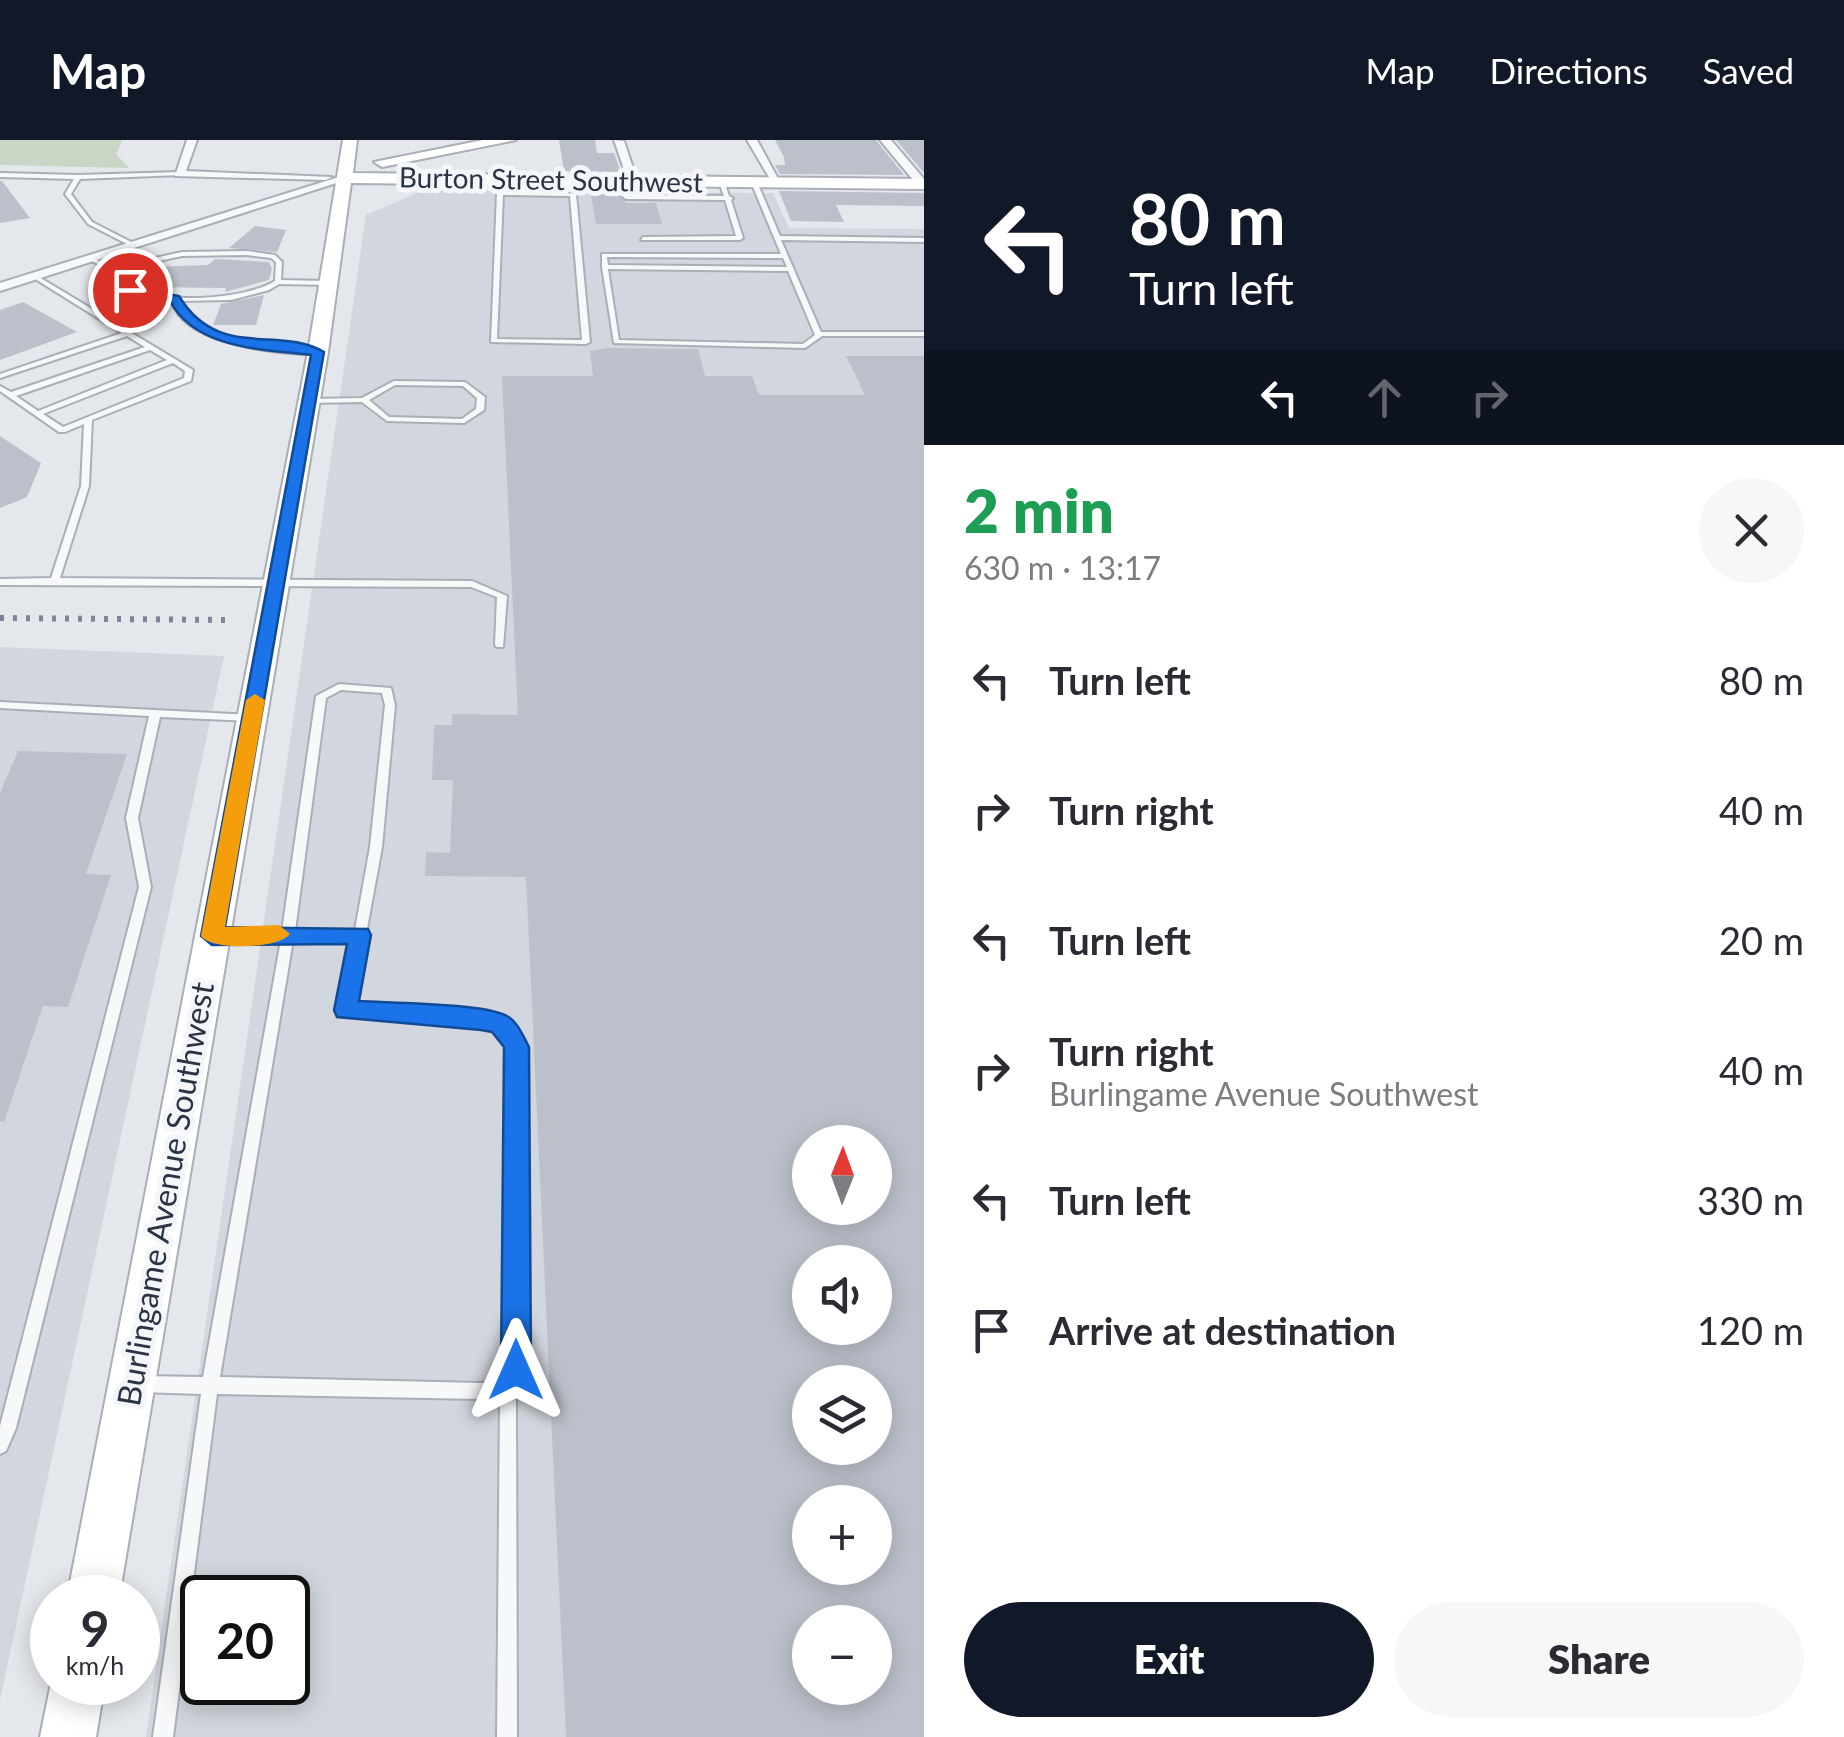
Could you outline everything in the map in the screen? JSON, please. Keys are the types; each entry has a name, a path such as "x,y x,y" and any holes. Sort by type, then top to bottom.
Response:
{"street":[{"path":"179,174 192,140"},
{"path":"0,287 133,245 347,159 439,140"},
{"path":"347,159 371,164 509,140"},
{"path":"752,140 777,182"},
{"path":"885,140 923,184"},
{"path":"619,141 627,186"},
{"name":"Burton Street Southwest","path":"179,174 347,159 552,187 726,190 754,182 923,184"},
{"name":"Burlingame Avenue Southwest","path":"98,1575 318,352 347,159"},
{"path":"340,219 356,213 364,200 393,187 498,179"},
{"path":"68,1737 74,1705"}],"lane":[{"path":"0,175 179,174"},
{"path":"78,177 68,194 90,222 133,245"},
{"path":"754,182 818,334"},
{"path":"552,187 573,194 586,342 493,341 500,193 552,187"},
{"path":"643,239 740,238 726,190"},
{"path":"778,238 924,240"},
{"path":"113,269 182,254 246,253 273,256 279,262 278,282"},
{"path":"785,256 604,255 616,342 805,346 818,334 924,334"},
{"path":"90,259 113,269 130,290 174,298 261,295 278,282 328,283"},
{"path":"606,267 791,269"},
{"path":"0,388 62,430 188,378 189,370 174,360 34,276"},
{"path":"174,298 185,318 232,341 318,352"},
{"path":"0,376 128,333"},
{"path":"11,395 151,347"},
{"path":"37,414 174,360"},
{"path":"309,401 364,400 394,383 465,384 480,397 480,410 464,421 387,419 364,400"},
{"path":"56,581 84,486 88,419"},
{"path":"0,582 277,580 472,584 502,596 500,646"},
{"path":"163,1737 210,1386 288,934 321,696 338,687 387,690 390,704 376,847 346,1010 499,1023 517,1047 516,1370 508,1389 507,1737"},
{"path":"0,705 252,718"},
{"path":"0,1445 8,1428 145,887 132,818 154,714"},
{"path":"212,936 360,935"},
{"path":"132,1384 508,1389"}],"shaded area":[{"path":"424,190 773,193 789,228 924,229 924,1737 146,1737 151,1705 160,1705 160,1640 366,215"},
{"path":"0,647 224,656 0,1700"}],"green space":[{"path":"0,140 122,140 116,154 129,168 0,165"}],"building":[{"path":"559,140 595,140 597,153 614,153 621,172 564,171"},
{"path":"775,140 876,140 904,175 780,174 775,165 785,165 784,157"},
{"path":"896,140 924,140 924,173"},
{"path":"2,181 30,218 0,223"},
{"path":"590,189 617,190 626,203 656,203 662,224 596,224"},
{"path":"779,191 924,193 924,206 836,205 844,222 791,221"},
{"path":"255,226 286,230 277,252 229,248"},
{"path":"215,259 269,262 269,280 225,292 226,288 140,287 149,267 208,265"},
{"path":"264,295 256,325 213,325 221,304"},
{"path":"23,302 77,332 0,360 0,310"},
{"path":"698,349 705,376 752,376 759,395 865,395 846,356 924,356 924,1737 566,1737 526,877 425,876 426,852 450,853 453,780 432,780 434,725 452,725 452,714 518,715 502,376 593,376 590,351"},
{"path":"0,436 41,463 27,497 0,508"},
{"path":"18,751 127,754 86,874 111,875 68,1007 43,1006 4,1122 0,1121 0,793"}],"railway":[{"path":"0,618 228,620"}],"slow traffic":[{"path":"255,700 212,936 279,934"}],"route":[{"path":"130,290 174,298 185,318 232,341 318,352 212,936 360,935 346,1010 481,1020 499,1023 509,1032 517,1047 516,1370"}]}
